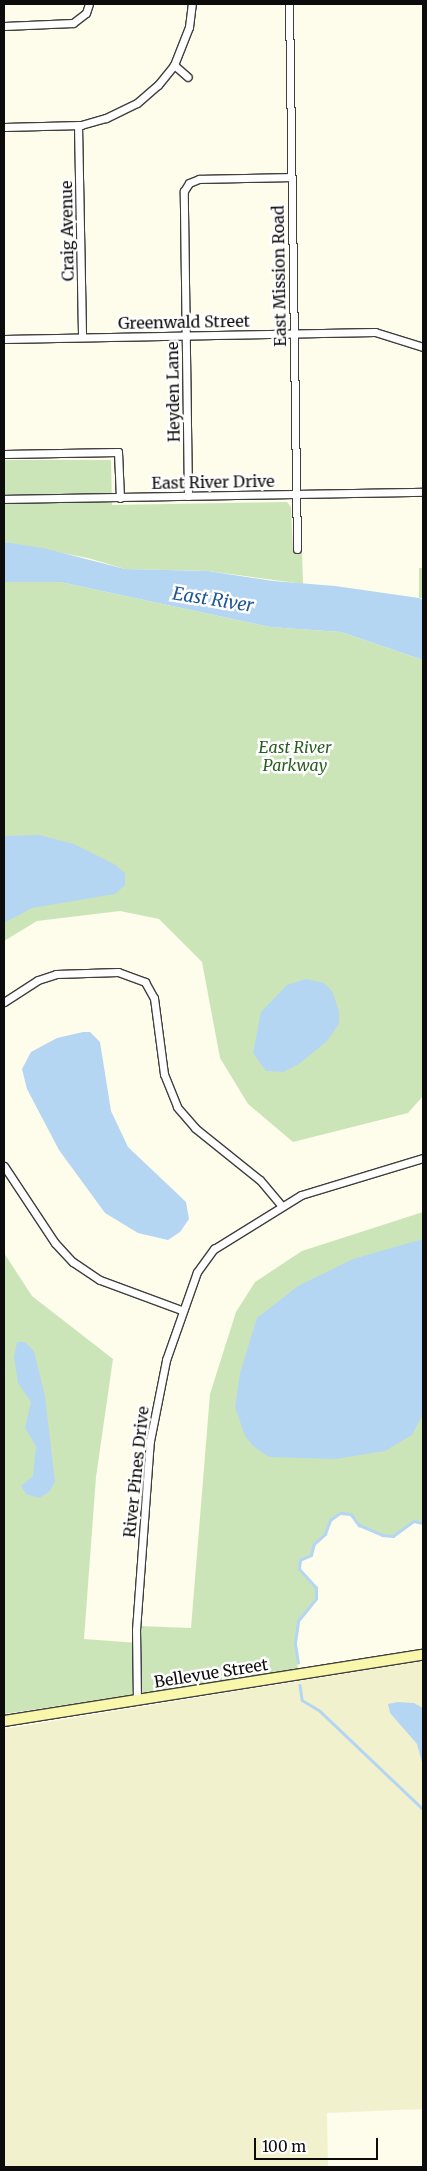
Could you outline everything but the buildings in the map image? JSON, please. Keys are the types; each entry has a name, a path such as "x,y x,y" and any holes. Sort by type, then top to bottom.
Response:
{"street":[{"path":"4,26 73,23 86,13 89,4"},
{"path":"4,126 78,125 106,118 137,103 158,86 174,65 189,27 192,4"},
{"name":"East Mission Road","path":"289,4 297,549"},
{"path":"174,65 188,78"},
{"name":"Craig Avenue","path":"78,125 82,337"},
{"name":"Heyden Lane","path":"188,496 182,197 186,187 199,179 292,177"},
{"name":"Greenwald Street","path":"4,339 375,332 423,347"},
{"path":"4,454 118,452 120,498"},
{"name":"East River Drive","path":"4,499 423,492"},
{"path":"4,1002 38,980 66,973 118,972 145,982 154,998 164,1074 176,1107 195,1128 260,1180 282,1206"},
{"name":"River Pines Drive","path":"137,1700 136,1630 149,1448 163,1372 181,1310 193,1279 209,1254 282,1206 316,1189 423,1158"},
{"path":"4,1166 55,1243 73,1262 100,1280 181,1310"},
{"name":"Bellevue Street","path":"4,1721 423,1654"}],"green space":[{"path":"4,460 111,460 112,505 287,502 291,507 293,551 302,552 303,584 208,571 125,569 88,558 4,542"},
{"path":"419,568 423,568 423,598 419,598"},
{"name":"East River Parkway","path":"4,582 60,582 270,627 341,632 423,660 423,1096 408,1113 293,1142 248,1104 220,1058 202,962 159,919 120,911 37,921 4,941"},
{"path":"423,1212 423,1523 413,1521 393,1536 382,1535 359,1525 351,1514 340,1513 330,1520 325,1534 314,1544 311,1555 300,1560 299,1569 316,1588 316,1599 298,1621 295,1643 298,1670 4,1714 4,1253 32,1296 113,1359 96,1477 84,1639 138,1643 139,1626 191,1628 210,1394 236,1312 255,1282 302,1251"},
{"path":"423,1661 423,2109 327,2113 328,2167 4,2167 4,1729"}],"water":[{"name":"East River","path":"4,542 43,548 125,569 208,571 273,581 335,586 419,598 423,600 423,660 341,632 270,627 60,582 4,582"},
{"path":"39,835 74,844 114,864 125,873 125,885 115,894 32,908 4,923 4,836"},
{"path":"306,979 324,983 332,991 339,1011 339,1024 327,1041 299,1064 283,1072 266,1071 253,1053 261,1012 287,985"},
{"path":"90,1032 100,1042 111,1111 128,1147 186,1202 189,1219 180,1232 168,1240 138,1233 105,1213 59,1150 27,1089 22,1069 31,1052 57,1038"},
{"path":"423,1239 423,1414 412,1435 385,1451 336,1459 269,1457 253,1446 245,1436 235,1407 240,1373 257,1318 298,1286 353,1259"},
{"path":"17,1342 25,1342 34,1351 45,1396 55,1482 49,1492 39,1498 26,1494 21,1486 33,1476 36,1446 25,1428 31,1402 18,1383 14,1357"},
{"path":"398,1702 414,1703 423,1708 423,1766 417,1744 390,1713 388,1704"}],"waterway":[{"path":"298,1663 295,1643 298,1621 316,1599 316,1588 299,1569 300,1560 311,1555 314,1544 325,1534 330,1520 340,1513 351,1514 359,1525 382,1535 393,1536 414,1521 423,1523"},
{"path":"300,1685 302,1700 320,1711 423,1809"}]}
